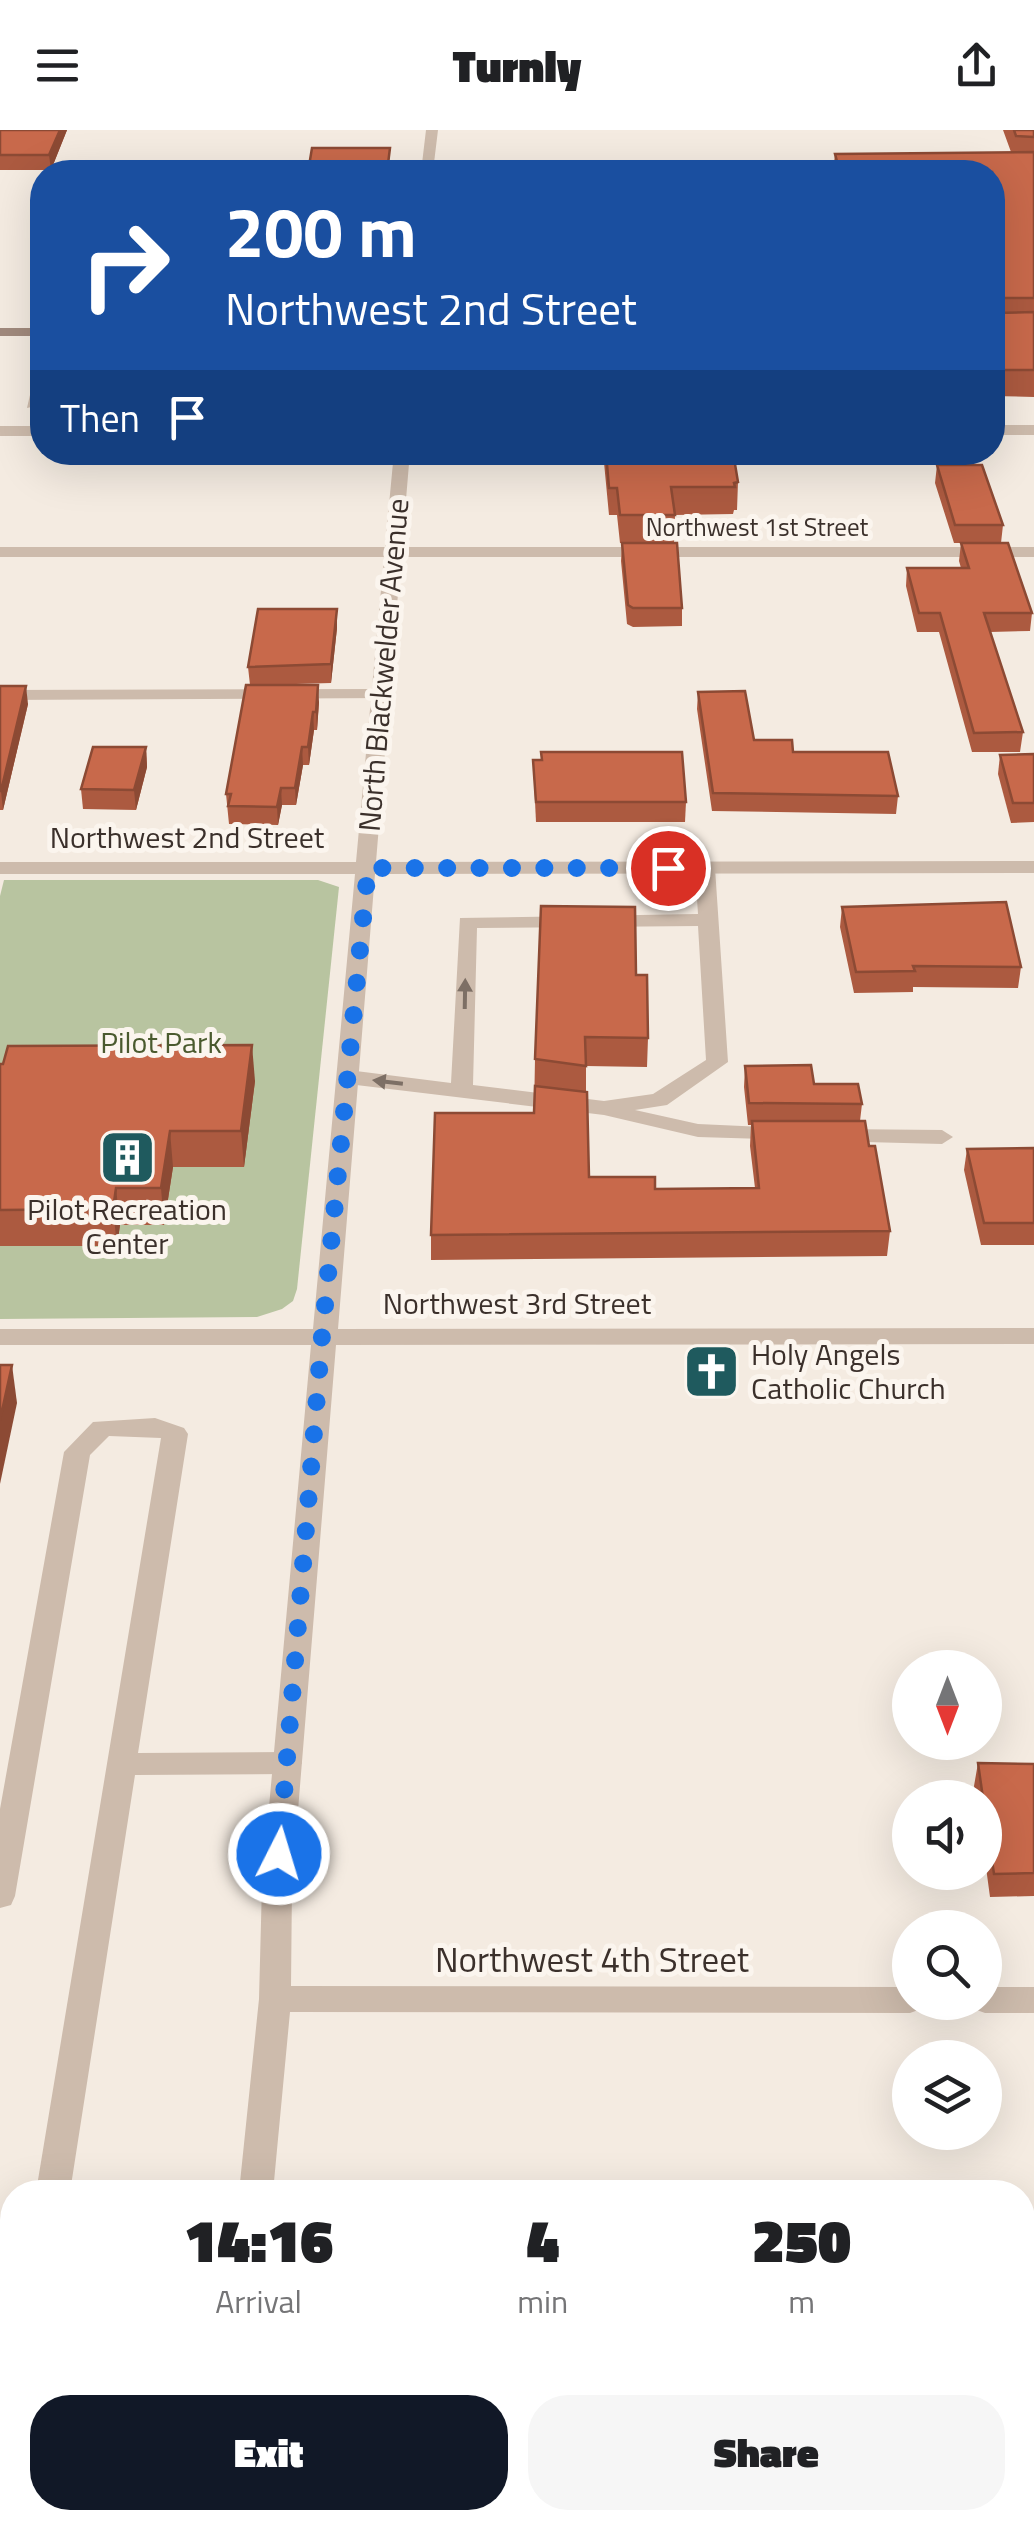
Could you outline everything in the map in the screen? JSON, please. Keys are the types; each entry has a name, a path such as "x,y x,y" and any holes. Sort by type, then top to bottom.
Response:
{"main road":[{"path":"0,332 30,332"}],"street":[{"path":"428,160 432,130"},
{"path":"1005,430 1034,430"},
{"path":"0,431 30,431"},
{"name":"North Blackwelder Avenue","path":"257,2180 275,2000 277,1884 322,1336 368,868 401,465"},
{"name":"Northwest 1st Street","path":"0,552 1034,552"},
{"path":"0,695 381,694"},
{"name":"Northwest 2nd Street","path":"0,868 1034,867"},
{"path":"604,1108 658,1100 716,1062 705,868"},
{"path":"462,1091 467,922 708,920"},
{"path":"348,1077 604,1108 664,1127 710,1135 942,1137"},
{"name":"Northwest 3rd Street","path":"0,1338 1034,1336"},
{"path":"0,1896 77,1452 102,1428 154,1427 175,1434 55,2180"},
{"path":"121,1764 287,1763"},
{"name":"Northwest 4th Street","path":"275,2000 892,2000"},
{"path":"1002,2000 1034,2000"}],"green space":[{"name":"Pilot Park","path":"4,880 318,880 339,887 297,1289 293,1301 282,1309 257,1317 0,1319 0,896"}],"building":[{"path":"0,130 60,130 49,155 0,155"},
{"path":"1014,130 1034,130 1034,137 1016,136"},
{"path":"312,148 390,148 388,160 310,160"},
{"path":"1034,152 1034,298 1005,298 1005,160 837,160 835,154"},
{"path":"1034,312 1034,370 1005,370 1005,313"},
{"path":"607,465 735,465 738,482 735,487 671,487 675,515 620,515 617,488 609,488"},
{"path":"937,465 982,465 1003,525 955,525"},
{"path":"622,543 677,543 682,608 628,605"},
{"path":"961,543 1008,543 1032,613 984,613 1023,732 974,733 940,613 919,613 907,568 969,568"},
{"path":"258,609 337,609 331,664 248,667"},
{"path":"246,685 318,685 316,712 308,747 302,747 295,788 281,788 277,807 228,806 231,794 226,794"},
{"path":"0,686 26,686 1,791 0,791"},
{"path":"745,691 754,740 792,740 793,752 888,752 898,796 713,793 698,692"},
{"path":"93,747 146,747 134,790 81,789"},
{"path":"541,752 682,752 686,802 536,802 533,760 542,760"},
{"path":"1034,754 1034,803 1013,803 1000,755"},
{"path":"1006,902 1021,967 913,966 915,971 856,972 842,907"},
{"path":"541,906 635,907 636,975 647,975 648,1038 585,1037 586,1066 535,1059"},
{"name":"Pilot Recreation Center","path":"252,1045 241,1131 170,1131 161,1188 116,1188 113,1209 0,1210 0,1064 8,1046"},
{"path":"811,1065 814,1084 858,1084 862,1104 749,1103 745,1066"},
{"path":"535,1086 587,1092 589,1177 655,1177 655,1189 759,1188 752,1121 865,1121 869,1146 875,1146 890,1231 431,1235 435,1113 534,1113"},
{"path":"1034,1148 1034,1223 984,1223 967,1149"},
{"path":"0,1365 12,1365 0,1420"},
{"path":"978,1763 1034,1764 1034,1873 1002,1874 1002,1780 980,1780"}],"place":[{"name":"Pilot Recreation Center","path":"127,1157"},
{"name":"Holy Angels Catholic Church","path":"712,1372"}],"route":[{"path":"279,1854 322,1336 368,868 668,868"}]}
